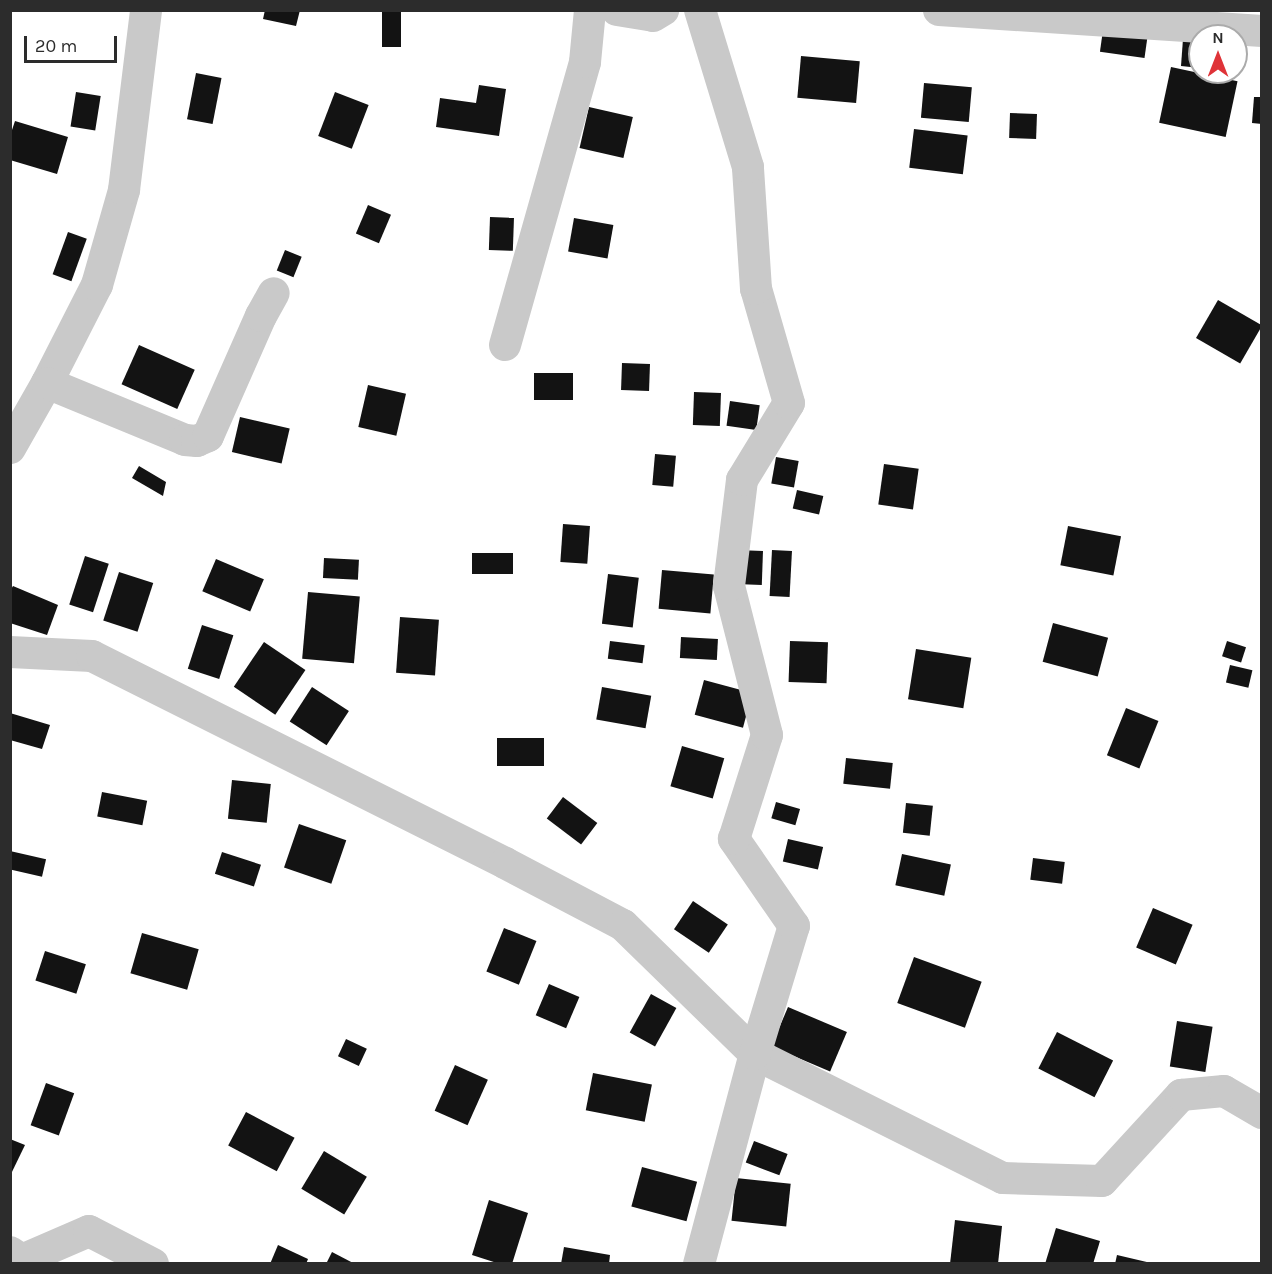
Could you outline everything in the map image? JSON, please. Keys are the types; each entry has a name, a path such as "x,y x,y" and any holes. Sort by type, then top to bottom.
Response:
{"street":[{"path":"10,448 47,383 97,285 124,190 146,10"},
{"path":"505,345 585,62 590,10"},
{"path":"617,10 653,15 663,10"},
{"path":"699,1263 755,1054 794,926 734,839 767,735 729,586 742,480 789,404 756,289 748,167 700,10"},
{"path":"939,10 1262,31"},
{"path":"47,383 184,441 197,441 208,436 274,293"},
{"path":"10,652 92,656 505,863 623,925 755,1054 1003,1178 1102,1181 1181,1095 1224,1091 1262,1113"},
{"path":"10,1252 22,1260 89,1231 153,1263"}],"building":[{"path":"265,10 300,10 296,26 263,19"},
{"path":"382,10 401,10 401,47 382,47"},
{"path":"1103,30 1148,36 1145,58 1100,52"},
{"path":"1183,39 1188,40 1188,67 1181,66"},
{"path":"801,56 860,61 856,103 797,98"},
{"path":"1171,67 1188,71 1188,84 1237,84 1226,137 1159,123"},
{"path":"196,73 222,78 213,124 187,119"},
{"path":"924,83 972,87 969,122 921,118"},
{"path":"479,85 506,89 499,136 436,127 440,98 476,103"},
{"path":"76,92 101,96 95,130 71,127"},
{"path":"335,92 369,105 352,149 318,136"},
{"path":"1254,97 1262,97 1262,124 1252,123"},
{"path":"589,107 633,117 623,158 580,148"},
{"path":"1010,113 1037,114 1036,139 1009,138"},
{"path":"15,121 68,137 57,174 10,160 10,136"},
{"path":"914,129 968,136 963,174 909,168"},
{"path":"368,205 391,215 379,243 356,234"},
{"path":"490,217 514,218 513,251 489,250"},
{"path":"574,218 613,225 607,258 568,251"},
{"path":"68,232 87,239 71,281 53,274"},
{"path":"285,250 302,257 293,277 277,270"},
{"path":"1218,300 1262,325 1240,364 1196,338"},
{"path":"139,345 195,370 177,409 122,384"},
{"path":"622,363 650,364 649,391 621,390"},
{"path":"534,373 573,373 573,400 534,400"},
{"path":"368,385 406,394 396,436 358,427"},
{"path":"694,392 721,393 720,426 693,425"},
{"path":"730,401 760,405 756,430 727,426"},
{"path":"240,417 290,428 282,464 232,452"},
{"path":"655,454 676,456 673,487 652,485"},
{"path":"776,457 799,461 794,488 771,484"},
{"path":"884,464 919,469 913,509 878,505"},
{"path":"139,466 166,482 163,496 132,478"},
{"path":"797,490 823,496 819,515 793,509"},
{"path":"563,524 590,526 587,564 560,562"},
{"path":"1068,526 1121,536 1113,576 1060,565"},
{"path":"737,550 763,551 762,585 736,584"},
{"path":"772,550 792,551 790,597 770,596"},
{"path":"472,553 513,553 513,574 472,574"},
{"path":"85,556 109,564 93,612 69,605"},
{"path":"324,558 359,560 358,580 323,578"},
{"path":"216,559 264,579 250,612 202,591"},
{"path":"662,570 714,575 710,613 659,609"},
{"path":"119,572 153,583 137,632 103,621"},
{"path":"608,574 639,578 633,627 602,624"},
{"path":"13,586 58,605 47,635 10,623 10,591"},
{"path":"308,592 360,597 354,663 302,659"},
{"path":"400,617 439,620 435,676 396,673"},
{"path":"1053,623 1108,638 1098,676 1043,662"},
{"path":"202,625 233,635 219,679 188,669"},
{"path":"681,637 718,639 717,660 680,658"},
{"path":"610,641 645,645 643,663 608,659"},
{"path":"790,641 828,642 827,683 789,682"},
{"path":"1227,641 1246,647 1241,662 1222,656"},
{"path":"264,642 305,670 275,715 234,687"},
{"path":"916,649 971,658 963,708 908,699"},
{"path":"1230,665 1252,670 1248,688 1226,683"},
{"path":"704,680 752,693 743,728 695,715"},
{"path":"312,687 349,711 327,745 290,721"},
{"path":"602,687 651,696 646,728 596,719"},
{"path":"1126,708 1158,721 1139,768 1107,755"},
{"path":"10,713 50,725 42,749 10,740"},
{"path":"497,738 544,738 544,766 497,766"},
{"path":"682,746 724,758 713,799 670,786"},
{"path":"846,758 893,763 890,789 843,784"},
{"path":"232,780 271,784 267,823 228,819"},
{"path":"102,792 147,801 142,825 97,817"},
{"path":"563,797 597,823 581,844 547,819"},
{"path":"776,802 800,809 795,825 771,818"},
{"path":"906,803 933,806 930,836 903,833"},
{"path":"299,824 346,840 331,884 284,867"},
{"path":"788,839 823,847 818,870 783,861"},
{"path":"10,851 46,859 42,877 10,869"},
{"path":"222,852 261,865 254,887 215,874"},
{"path":"902,854 951,864 944,896 895,885"},
{"path":"1033,858 1065,862 1062,884 1030,880"},
{"path":"693,901 728,924 709,953 674,929"},
{"path":"1153,908 1193,925 1176,964 1136,948"},
{"path":"504,928 536,941 519,985 486,972"},
{"path":"142,933 199,949 187,990 130,973"},
{"path":"45,951 86,964 76,994 35,980"},
{"path":"914,957 982,982 965,1028 897,1003"},
{"path":"549,984 579,997 566,1028 536,1015"},
{"path":"651,994 676,1008 655,1047 630,1032"},
{"path":"788,1007 847,1032 830,1072 771,1047"},
{"path":"1177,1021 1213,1027 1205,1072 1170,1066"},
{"path":"1057,1032 1113,1061 1095,1097 1038,1069"},
{"path":"346,1039 367,1049 359,1066 338,1056"},
{"path":"455,1065 488,1080 468,1125 435,1111"},
{"path":"593,1073 652,1084 645,1122 586,1110"},
{"path":"46,1083 74,1093 59,1136 31,1125"},
{"path":"246,1112 295,1138 277,1171 228,1146"},
{"path":"10,1139 25,1145 10,1176"},
{"path":"754,1141 788,1154 779,1175 746,1162"},
{"path":"324,1151 367,1177 344,1214 301,1189"},
{"path":"642,1167 697,1182 686,1221 631,1207"},
{"path":"736,1178 791,1184 786,1227 732,1221"},
{"path":"489,1200 528,1213 512,1264 500,1264 472,1255"},
{"path":"955,1220 1002,1226 998,1264 950,1264"},
{"path":"1056,1228 1100,1241 1093,1264 1045,1264"},
{"path":"278,1245 308,1259 306,1264 270,1264"},
{"path":"564,1247 610,1255 609,1264 561,1264"},
{"path":"332,1252 355,1264 326,1264"},
{"path":"1117,1255 1151,1263 1151,1264 1115,1264"}]}
